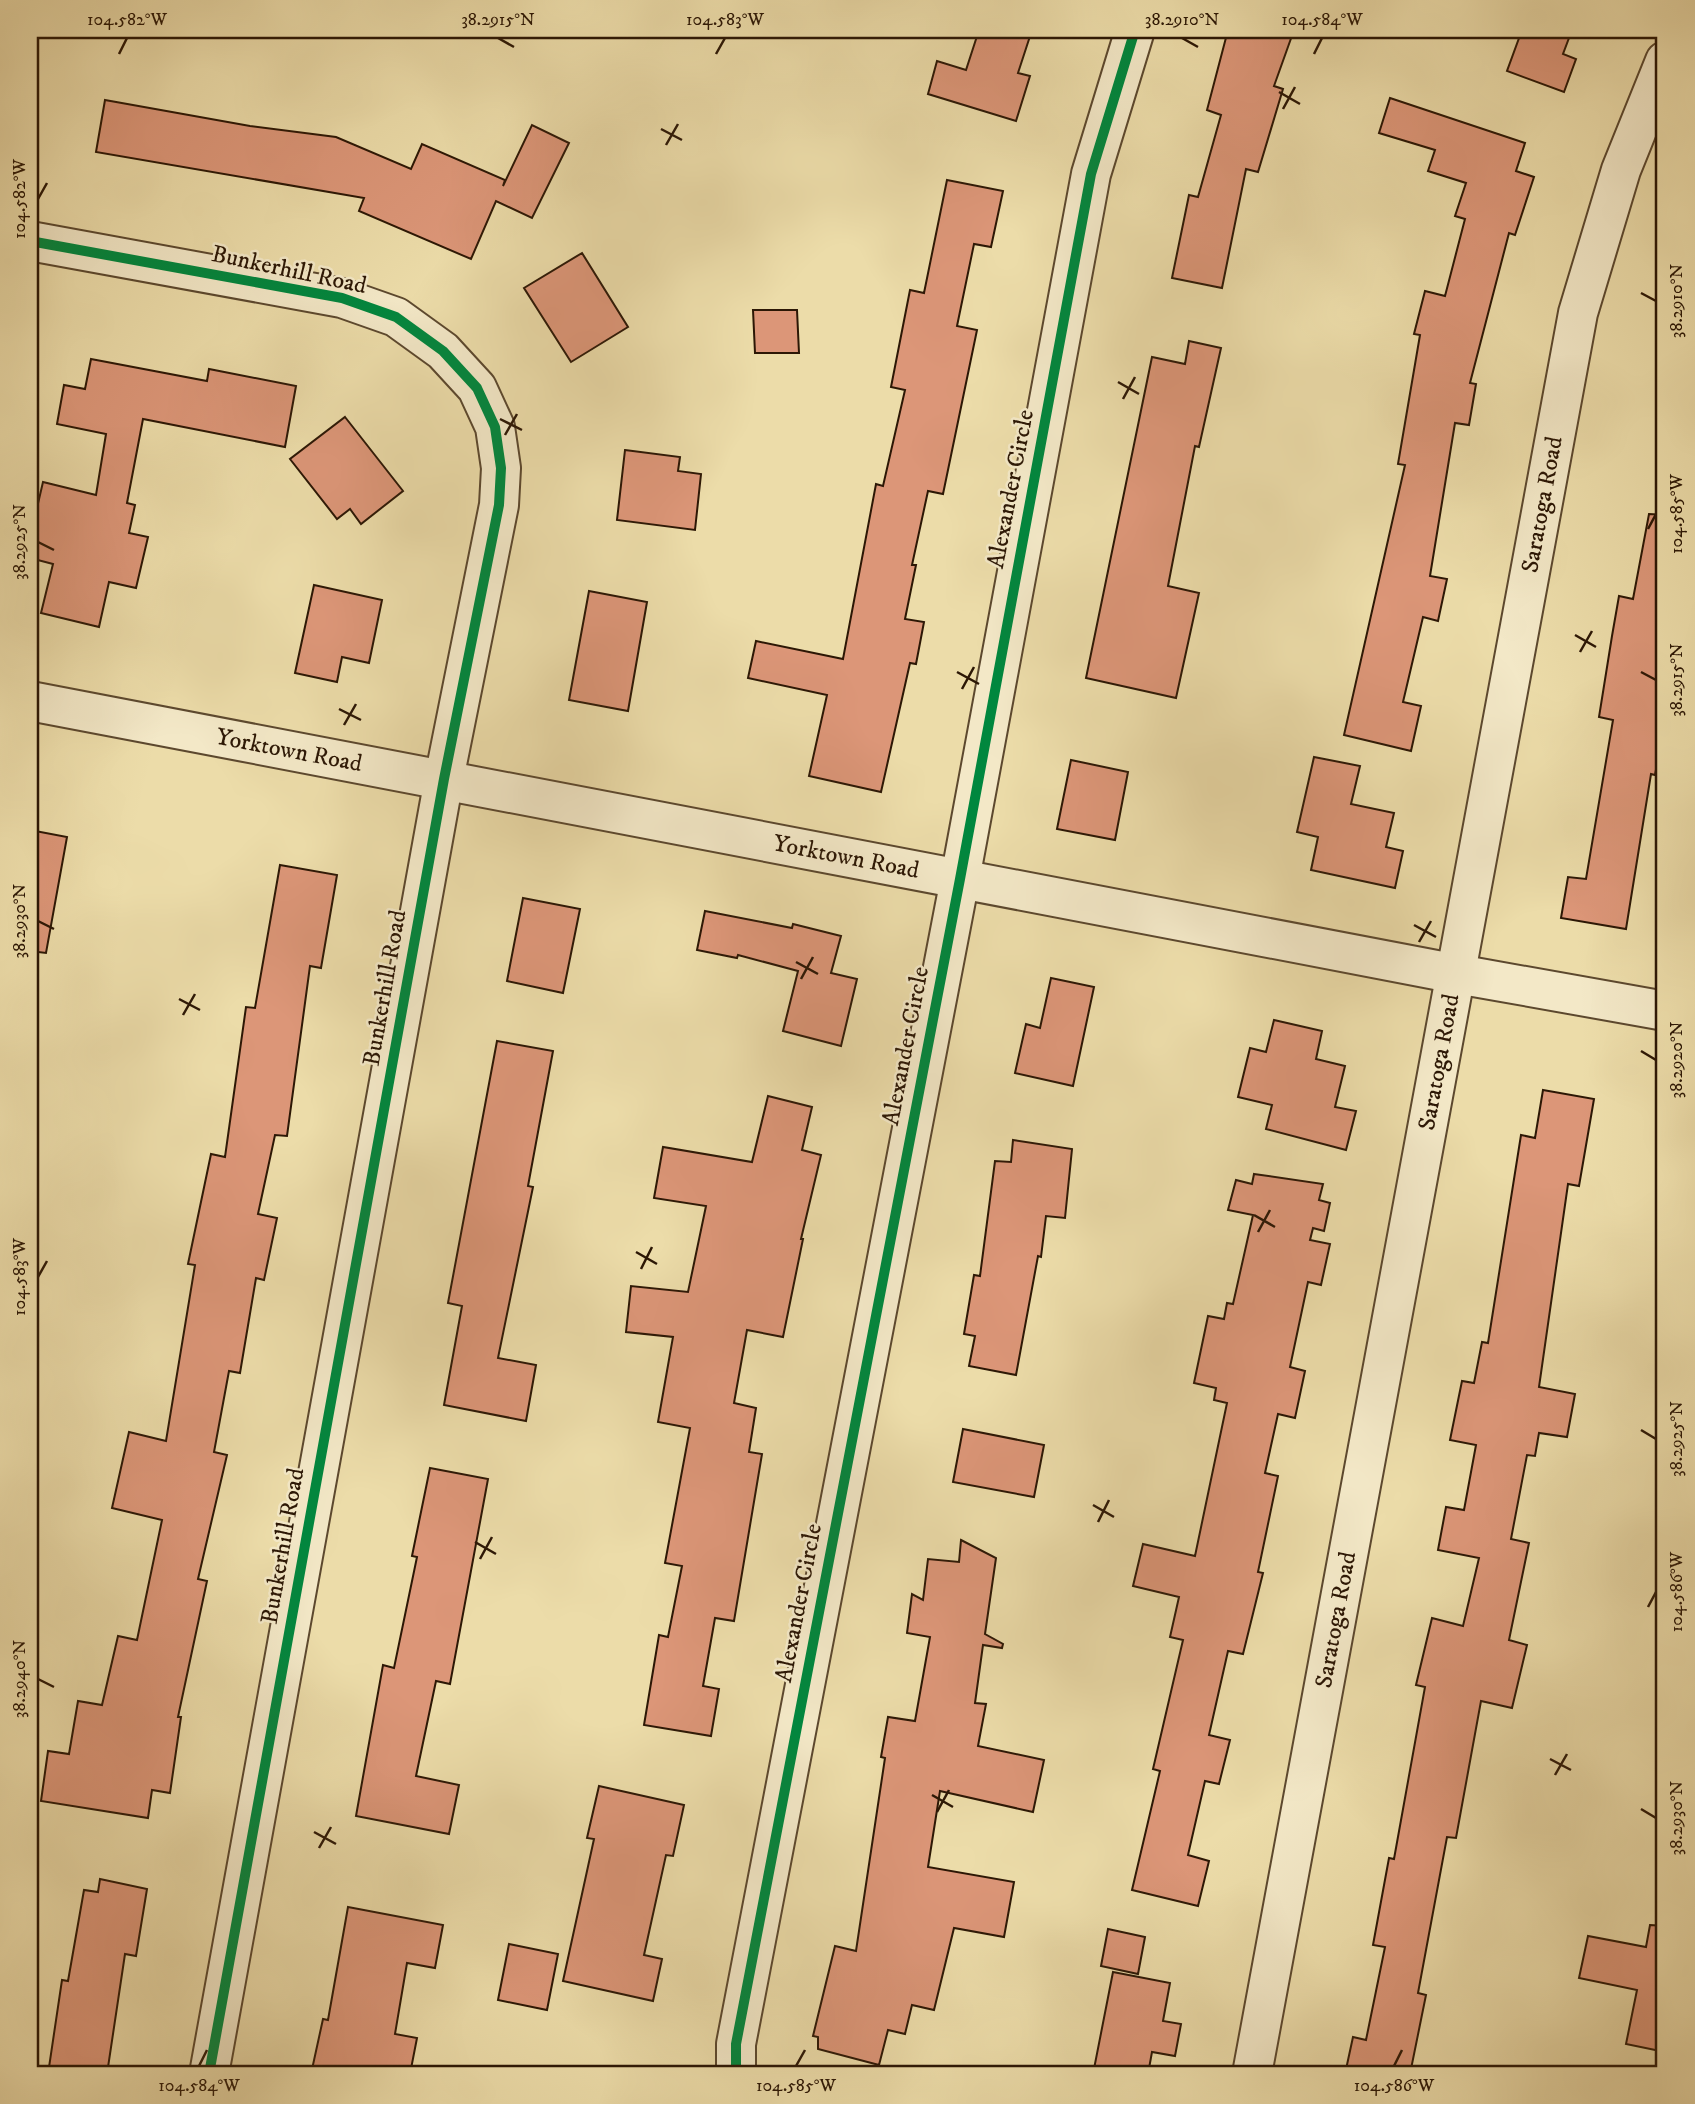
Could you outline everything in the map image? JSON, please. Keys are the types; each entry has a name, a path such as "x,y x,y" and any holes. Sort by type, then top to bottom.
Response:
{"street":[{"name":"Alexander Circle","path":"736,2074 736,2044 960,879 1091,174 1135,30"},
{"name":"Saratoga Road","path":"1252,2074 1578,313 1621,170 1665,61"},
{"name":"Bunkerhill Road","path":"30,241 342,298 396,317 443,351 477,387 495,427 501,468 499,505 444,779 209,2074"},
{"name":"Yorktown Road","path":"30,701 1457,974 1665,1011"}],"building":[{"path":"979,30 1032,30 1018,73 1030,76 1016,121 928,94 937,61 966,70"},
{"path":"1228,30 1294,30 1274,86 1283,89 1258,172 1246,169 1222,288 1172,278 1189,195 1198,197 1221,115 1207,110"},
{"path":"1522,30 1572,30 1563,54 1576,59 1564,92 1507,71"},
{"path":"1390,98 1525,143 1516,171 1534,177 1515,235 1509,233 1470,383 1476,384 1469,425 1455,423 1430,576 1447,579 1438,621 1423,617 1403,702 1421,706 1411,751 1344,735 1405,465 1398,464 1420,335 1414,334 1425,291 1445,296 1465,219 1455,216 1466,183 1428,171 1435,150 1379,133"},
{"path":"105,100 250,126 336,137 411,169 422,144 505,180 503,186 532,125 569,143 532,218 496,201 471,259 359,211 364,198 96,152"},
{"path":"947,180 1003,191 991,247 974,244 957,326 977,330 943,494 928,491 912,565 916,565 905,619 924,622 916,664 910,663 881,792 809,776 827,695 748,678 756,641 843,659 876,484 883,486 905,390 891,387 910,290 924,293"},
{"path":"582,253 628,327 571,362 524,288"},
{"path":"753,310 797,310 799,353 755,353"},
{"path":"1189,341 1221,348 1199,447 1195,446 1168,586 1199,593 1176,698 1086,678 1152,357 1185,364"},
{"path":"91,359 207,381 209,369 296,386 285,447 143,419 127,503 135,505 129,533 148,537 136,588 109,582 99,627 41,613 53,564 30,558 30,538 43,482 96,495 106,434 57,424 64,385 85,389"},
{"path":"345,417 403,491 361,524 350,509 337,519 290,459"},
{"path":"625,450 680,457 678,471 701,474 695,530 617,520"},
{"path":"1649,514 1665,515 1665,721 1655,775 1651,774 1626,929 1561,918 1568,877 1586,879 1613,720 1599,717 1612,636 1619,596 1633,599"},
{"path":"314,585 382,600 369,663 342,657 337,682 295,673"},
{"path":"589,591 647,602 628,711 569,700"},
{"path":"1314,757 1360,766 1351,804 1394,813 1386,847 1403,851 1395,888 1311,870 1318,837 1297,832"},
{"path":"1071,760 1128,772 1115,840 1057,829"},
{"path":"30,830 67,837 46,953 30,951"},
{"path":"280,865 337,875 321,968 310,966 287,1136 275,1135 258,1214 277,1218 264,1280 256,1278 240,1373 229,1371 214,1452 227,1455 198,1579 207,1581 178,1717 181,1717 170,1793 152,1790 148,1818 41,1801 48,1751 69,1754 78,1701 102,1705 118,1636 137,1640 162,1520 112,1508 129,1432 166,1441 195,1265 188,1264 211,1154 225,1157 246,1007 255,1008"},
{"path":"523,898 580,909 563,993 507,981"},
{"path":"705,911 792,928 793,924 841,936 831,973 857,979 841,1046 783,1031 798,971 738,955 737,958 697,950"},
{"path":"1051,978 1094,987 1073,1086 1015,1073 1026,1024 1040,1028"},
{"path":"1274,1020 1322,1031 1316,1059 1345,1066 1335,1107 1356,1111 1346,1150 1266,1129 1272,1105 1238,1097 1250,1048 1266,1052"},
{"path":"497,1041 553,1051 528,1186 533,1187 498,1358 536,1365 526,1421 444,1405 462,1306 448,1303"},
{"path":"1543,1090 1594,1099 1579,1186 1568,1184 1539,1387 1575,1394 1567,1437 1539,1433 1535,1456 1527,1455 1511,1539 1529,1543 1509,1640 1527,1645 1512,1708 1481,1701 1456,1838 1447,1837 1418,1993 1426,1995 1410,2074 1345,2074 1353,2037 1366,2040 1385,1947 1373,1945 1389,1858 1394,1859 1425,1687 1416,1685 1432,1618 1463,1626 1479,1558 1438,1550 1446,1507 1464,1510 1476,1445 1450,1440 1462,1381 1474,1383 1482,1342 1488,1343 1521,1135 1535,1138"},
{"path":"768,1096 812,1107 802,1150 821,1155 801,1239 783,1337 747,1330 734,1403 756,1408 749,1452 762,1454 734,1621 715,1618 703,1686 719,1689 711,1736 644,1725 659,1635 668,1637 682,1566 665,1563 690,1428 658,1422 673,1337 626,1332 631,1286 688,1292 706,1206 654,1198 663,1147 752,1162"},
{"path":"1013,1140 1072,1149 1065,1218 1046,1216 1041,1257 1038,1256 1016,1375 969,1366 975,1336 964,1334 974,1275 980,1276 995,1161 1011,1162"},
{"path":"1254,1174 1323,1184 1319,1200 1330,1203 1324,1231 1313,1228 1310,1240 1330,1244 1321,1285 1308,1282 1290,1367 1305,1371 1295,1418 1278,1414 1265,1473 1278,1476 1258,1572 1263,1573 1243,1654 1228,1651 1209,1735 1230,1740 1219,1784 1205,1781 1188,1855 1209,1861 1198,1906 1132,1890 1160,1771 1153,1769 1183,1640 1170,1637 1179,1597 1133,1586 1143,1544 1195,1556 1227,1403 1214,1400 1216,1388 1194,1383 1208,1316 1224,1319 1227,1303 1233,1304 1253,1215 1228,1210 1236,1180 1252,1184"},
{"path":"963,1429 1044,1445 1034,1497 953,1482"},
{"path":"430,1468 488,1479 450,1684 436,1681 416,1776 459,1785 449,1834 356,1816 383,1665 394,1668 417,1557 412,1556"},
{"path":"961,1540 996,1558 985,1634 1003,1644 1002,1648 983,1645 975,1703 986,1704 978,1746 1044,1760 1033,1812 940,1791 928,1867 1014,1882 1004,1937 954,1928 934,2010 912,2005 905,2034 888,2030 879,2065 818,2049 818,2037 813,2036 835,1946 856,1951 885,1758 881,1757 888,1717 915,1721 930,1637 907,1633 912,1594 923,1600 928,1559 959,1562"},
{"path":"599,1786 684,1805 673,1856 666,1855 644,1955 662,1959 653,2001 563,1981 594,1839 587,1838"},
{"path":"100,1879 147,1889 136,1956 125,1954 107,2074 48,2074 62,1980 68,1981 84,1890 98,1892"},
{"path":"348,1907 443,1925 435,1968 407,1963 395,2034 417,2038 410,2074 311,2074 323,2019 328,2020"},
{"path":"1650,1925 1665,1926 1665,2052 1626,2044 1637,1990 1579,1978 1588,1936 1646,1947"},
{"path":"1108,1929 1145,1937 1138,1974 1101,1966"},
{"path":"509,1944 558,1954 547,2010 498,2000"},
{"path":"1113,1972 1170,1983 1163,2021 1181,2024 1175,2056 1152,2052 1148,2074 1093,2074"}],"cycle path":[{"path":"736,2074 736,2044 960,879 1091,174 1135,30"},
{"path":"30,241 342,298 396,317 443,351 477,388 495,427 501,468 499,505 444,779 209,2074"}]}
